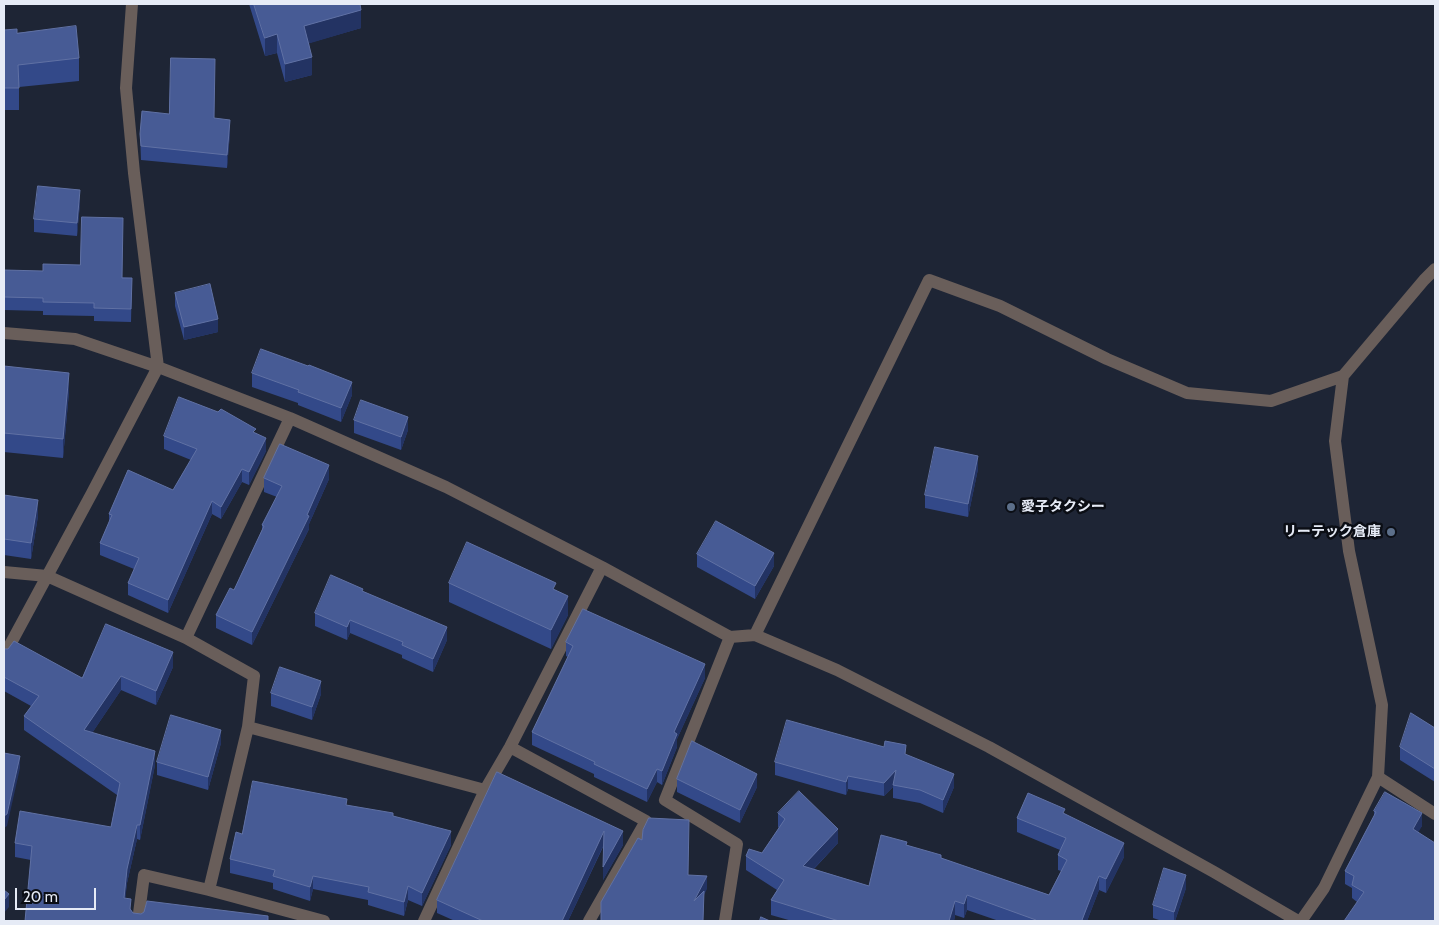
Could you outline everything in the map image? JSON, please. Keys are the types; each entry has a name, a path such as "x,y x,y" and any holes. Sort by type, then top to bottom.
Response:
{"street":[{"path":"4,656 158,367 134,174 126,88 132,4"},
{"path":"755,635 929,280 1000,306 1107,359 1188,393 1271,401 1343,376 1435,269"},
{"path":"4,333 74,339 158,367 290,418 446,487 602,567 730,637 755,635 837,670 989,747 1299,921 1324,888 1378,778 1382,704 1349,551 1335,441 1343,376"},
{"path":"186,638 290,418"},
{"path":"424,921 484,790 510,747 602,567"},
{"path":"4,572 47,576 186,638 254,676 248,727 208,890"},
{"path":"725,921 737,844 664,800 730,637"},
{"path":"248,727 484,790"},
{"path":"510,747 646,821 589,921"},
{"path":"1378,778 1435,814"},
{"path":"138,921 144,876 208,890 290,917 324,921"}],"building":[{"path":"254,4 360,4 361,10 304,26 312,57 285,64 277,34 265,38"},
{"path":"76,26 79,58 18,65 19,88 4,88 4,30 17,29 17,33"},
{"path":"171,58 215,59 214,118 230,120 227,155 141,146 142,111 169,114"},
{"path":"38,186 80,190 77,223 34,219"},
{"path":"82,217 123,218 122,278 132,278 131,309 94,308 94,303 43,302 43,298 4,297 4,270 43,271 43,264 80,265"},
{"path":"210,284 218,319 184,327 175,293"},
{"path":"261,349 352,382 341,408 252,373"},
{"path":"4,366 69,373 63,439 4,433"},
{"path":"179,397 218,412 221,409 256,429 253,432 266,438 249,472 242,469 221,507 212,501 168,600 128,583 139,558 100,543 112,515 109,514 128,470 173,490 197,449 164,436"},
{"path":"361,400 408,417 401,437 354,420"},
{"path":"280,444 329,465 307,515 309,516 252,632 216,615 230,588 234,590 264,526 262,525 282,486 264,478"},
{"path":"935,447 978,456 968,504 925,495"},
{"path":"4,495 38,500 31,543 4,539"},
{"path":"716,521 774,553 755,586 697,554"},
{"path":"467,542 556,583 553,589 568,596 551,630 449,583"},
{"path":"331,575 363,589 362,591 447,627 433,659 402,645 403,642 350,620 347,627 315,613"},
{"path":"583,609 705,664 674,732 677,734 662,771 657,769 647,789 532,732 573,646 566,642"},
{"path":"106,624 173,652 156,691 121,676 84,730 155,751 140,825 137,825 127,869 124,898 131,899 130,909 133,913 141,914 144,912 147,901 268,916 268,921 25,921 32,846 15,843 20,811 111,827 120,783 24,716 39,696 4,677 4,649 8,649 14,641 82,678"},
{"path":"280,667 321,681 312,707 271,693"},
{"path":"1411,713 1435,728 1435,769 1400,747"},
{"path":"171,715 221,730 208,777 157,762"},
{"path":"787,720 884,747 885,741 906,745 905,754 954,774 943,800 920,790 893,785 896,770 884,783 848,776 846,782 775,762"},
{"path":"692,741 757,774 740,810 677,779"},
{"path":"4,753 20,756 7,814 4,816"},
{"path":"497,772 623,831 603,867 604,831 562,921 483,921 437,900"},
{"path":"253,781 347,799 346,805 393,813 393,816 451,831 422,893 408,886 404,902 368,892 369,887 313,876 310,887 273,876 275,870 230,859 236,832 242,834"},
{"path":"799,791 838,829 803,866 869,886 881,835 907,842 906,845 941,855 941,858 1049,895 1067,860 1058,855 1066,838 1017,818 1028,793 1065,809 1063,813 1124,843 1106,879 1099,876 1082,920 1084,921 1036,921 967,895 964,904 955,901 949,921 839,921 771,900 784,880 746,856 749,849 762,853 785,819 778,813"},
{"path":"1385,792 1422,813 1413,829 1435,843 1435,921 1344,921 1364,892 1352,885 1354,876 1345,871"},
{"path":"649,818 689,820 688,875 707,876 694,901 704,891 703,921 601,921 601,902 638,838 642,840 643,830"},
{"path":"1164,868 1186,875 1174,912 1153,905"},
{"path":"4,890 9,894 4,900"},
{"path":"761,917 770,921 760,921"}],"place":[{"name":"愛子タクシー","path":"1011,507"},
{"name":"リーテック倉庫","path":"1391,532"}]}
